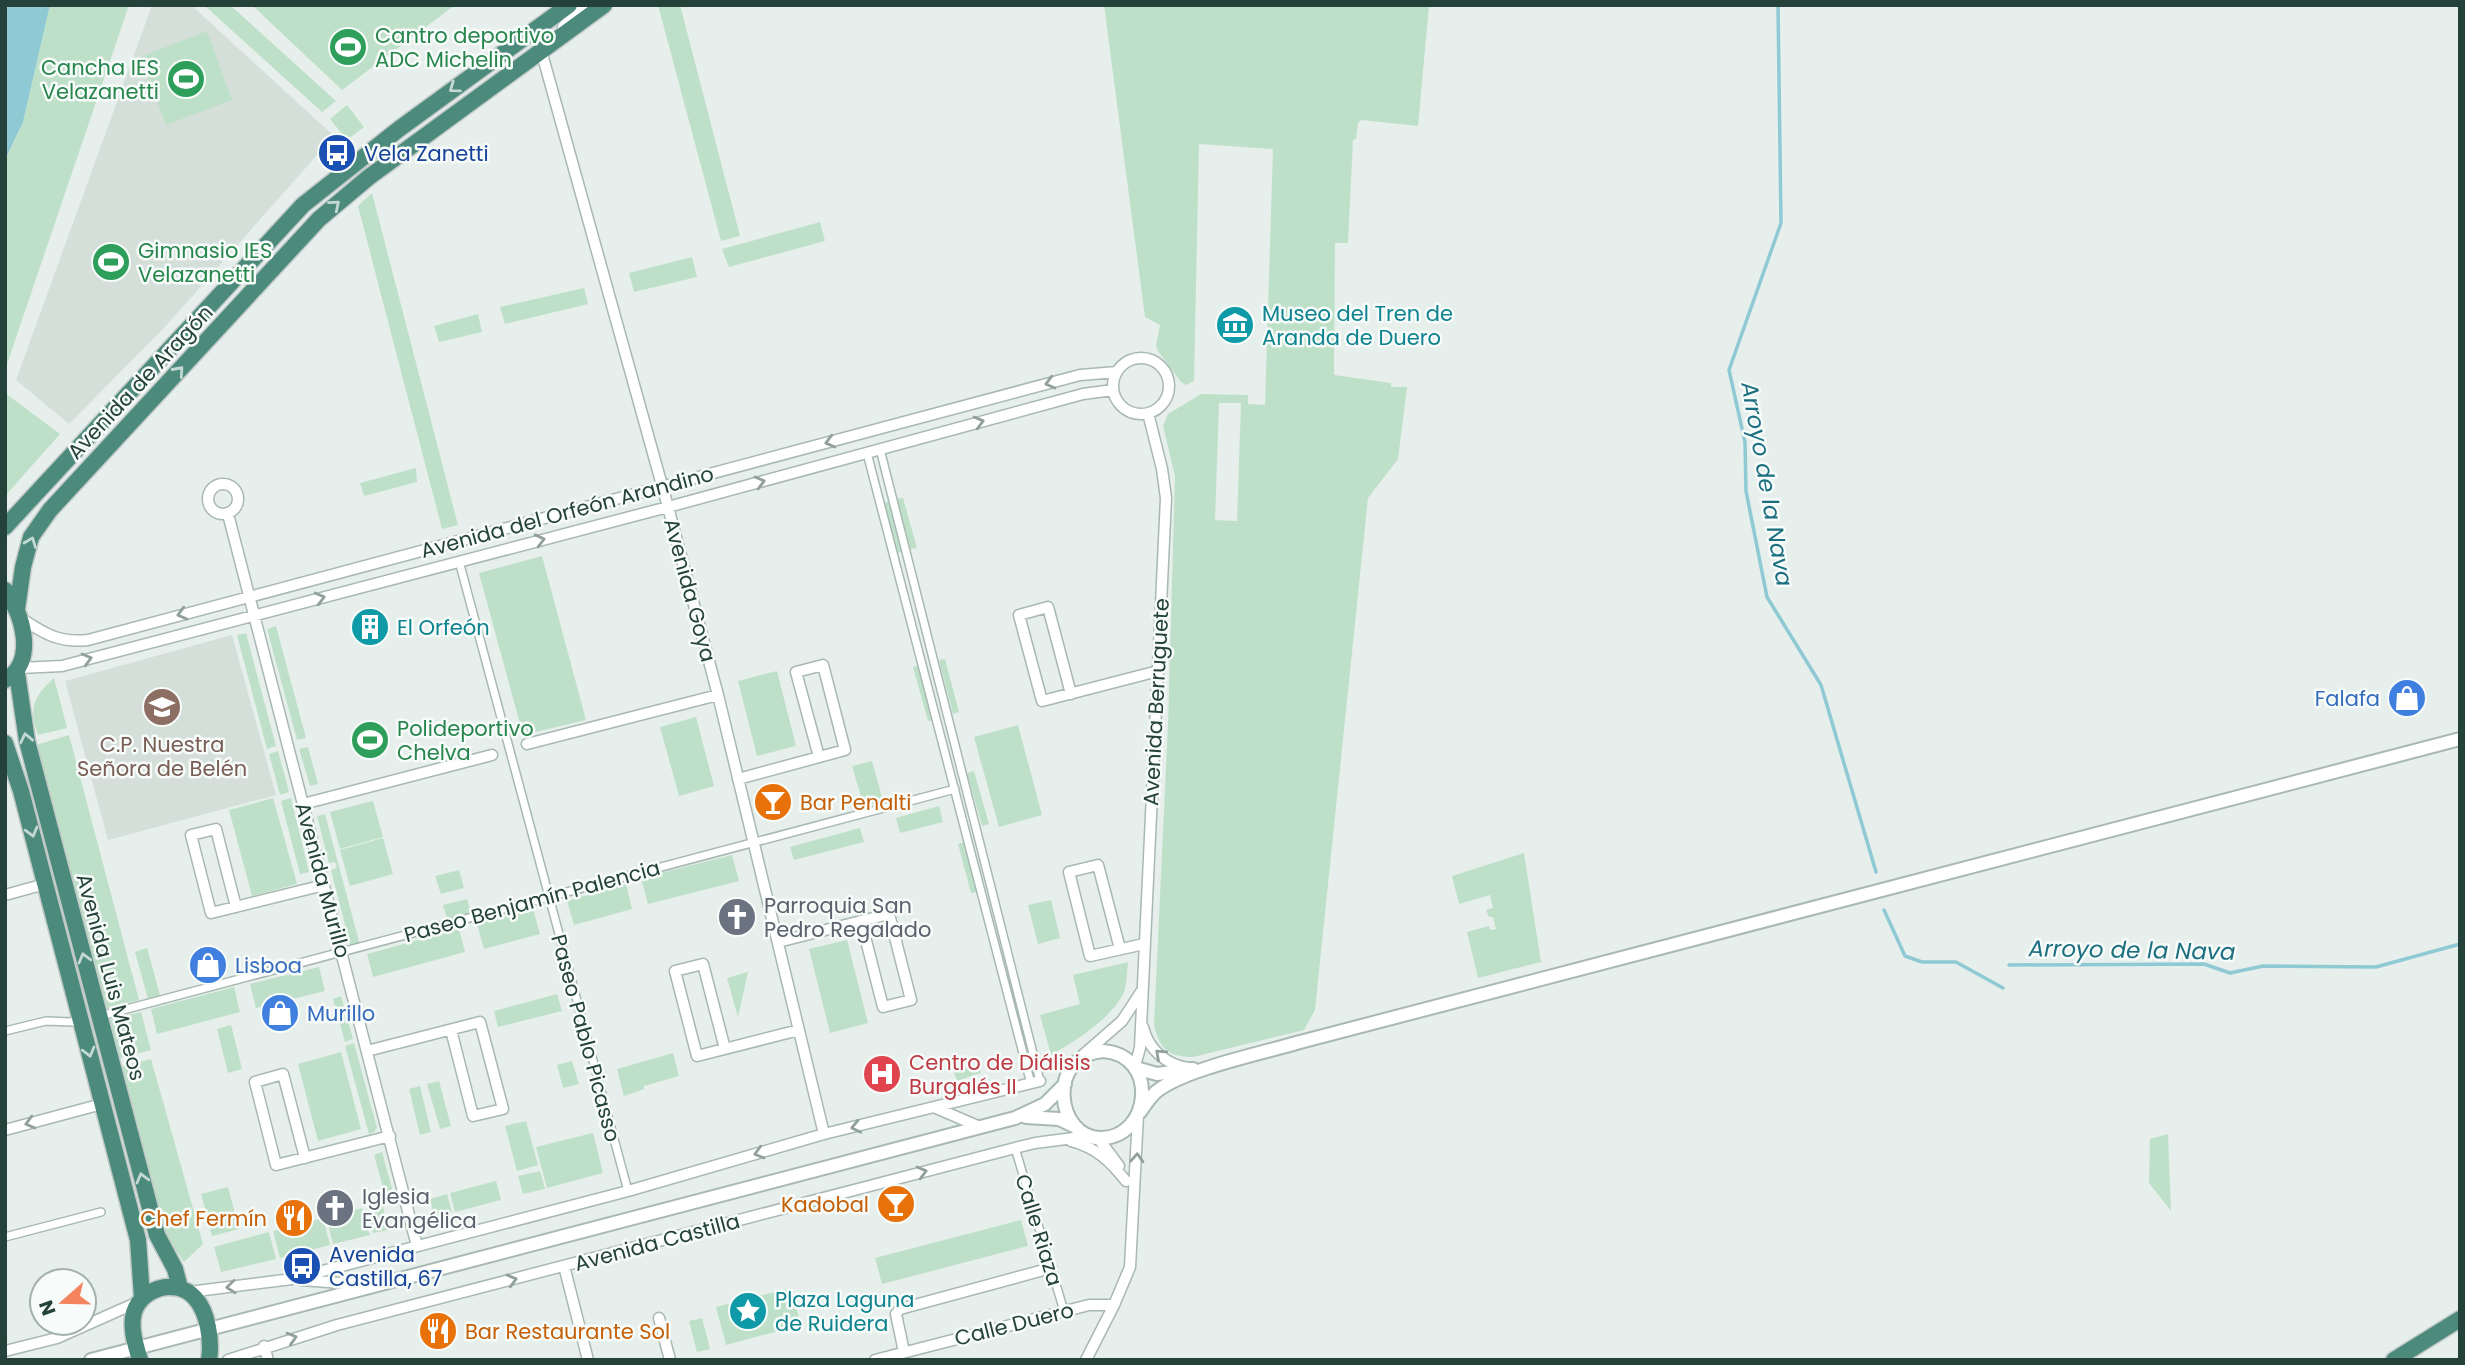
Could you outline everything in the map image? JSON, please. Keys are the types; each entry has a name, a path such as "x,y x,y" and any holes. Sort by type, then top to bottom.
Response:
{"highway":[{"name":"Avenida de Aragón","path":"5,527 303,205 399,128 569,5"},
{"name":"Avenida de Aragón","path":"14,674 23,653 19,614 23,567 32,537 50,510 319,219 369,177 604,5"},
{"path":"5,590 19,614"},
{"name":"Avenida Luis Mateos","path":"14,674 27,741 157,1235 184,1290 202,1308 208,1330"},
{"name":"Avenida Luis Mateos","path":"5,743 21,791 138,1240 140,1299 132,1327 138,1354"},
{"path":"140,1299 153,1290 184,1290"},
{"path":"2394,1360 2460,1319"},
{"path":"208,1330 209,1360"}],"street":[{"path":"541,50 584,5"},
{"name":"Avenida Goya","path":"541,50 663,486 718,695 824,1134"},
{"path":"1136,359 1148,359 1161,366 1168,379 1168,394 1161,406 1148,414 1126,410 1117,401 1113,390 1117,372 1125,363 1136,359"},
{"name":"Avenida del Orfeón Arandino","path":"19,614 47,634 65,641 88,640 1080,374 1117,372"},
{"name":"Avenida del Orfeón Arandino","path":"14,674 62,666 668,507 1083,394 1113,390"},
{"name":"Avenida Berruguete","path":"1135,1067 1140,1048 1166,498 1162,469 1148,414"},
{"path":"880,449 1024,1017 1035,1082"},
{"path":"867,453 1014,1020 1035,1082"},
{"path":"879,497 891,493"},
{"name":"Avenida Murillo","path":"228,514 417,1246"},
{"path":"894,557 907,554"},
{"name":"Paseo Pablo Picasso","path":"459,561 628,1191"},
{"path":"908,610 920,606"},
{"path":"1071,694 1048,607 1020,615 1042,701 1071,694 1158,671"},
{"path":"922,660 933,657"},
{"path":"738,779 845,750 823,665 796,672 819,757"},
{"path":"527,744 718,695"},
{"path":"939,725 949,722"},
{"path":"1135,1067 1157,1074 1205,1068 2460,739"},
{"path":"303,804 492,755"},
{"name":"Paseo Benjamín Palencia","path":"108,1014 753,842 954,785 963,778"},
{"path":"236,907 216,829 191,835 211,913 236,907 324,885"},
{"path":"967,836 978,834"},
{"path":"1120,949 1098,865 1069,872 1090,956 1144,944"},
{"path":"5,895 45,884"},
{"path":"983,896 993,894"},
{"path":"778,942 861,921 889,914 911,1000 883,1007 861,921"},
{"path":"992,931 1001,928"},
{"path":"725,1049 703,964 675,971 697,1056 725,1049 799,1030"},
{"path":"1004,981 1014,978"},
{"name":"Avenida Berruguete","path":"1083,1055 1122,1021 1141,992"},
{"path":"1141,1016 1145,1034 1157,1054 1181,1067 1205,1068"},
{"path":"1014,1020 1024,1017"},
{"path":"5,1031 46,1021 72,1022"},
{"path":"368,1051 480,1022 503,1109 473,1116 450,1030"},
{"path":"1086,1360 1130,1267 1142,1091 1135,1067 1127,1057 1112,1052 1083,1055 1071,1067 1065,1084 1065,1107 1074,1126 1094,1138 1117,1161 1133,1202"},
{"path":"1094,1138 1121,1133 1157,1090 1205,1068"},
{"path":"305,1158 283,1074 255,1082 276,1165 305,1158 390,1136"},
{"name":"Avenida Castilla","path":"184,1290 292,1279 628,1191 824,1134 1035,1082"},
{"name":"Avenida Castilla","path":"91,1360 138,1354 208,1330 1015,1118 1045,1104 1065,1084"},
{"path":"5,1130 102,1104"},
{"path":"935,1108 980,1127"},
{"name":"Avenida Castilla","path":"1015,1118 1047,1117 1074,1126"},
{"name":"Avenida Castilla","path":"228,1360 264,1346 337,1325 1015,1148 1064,1139 1094,1138"},
{"path":"1064,1139 1093,1148 1102,1154 1126,1181"},
{"name":"Calle Riaza","path":"1015,1148 1064,1311"},
{"path":"5,1237 101,1212"},
{"path":"564,1266 588,1360"},
{"path":"904,1352 895,1321 895,1314 900,1308 1051,1268"},
{"name":"Avenida Castilla","path":"292,1279 377,1286"},
{"path":"5,1351 57,1338 140,1299"},
{"name":"Calle Duero","path":"875,1360 1089,1305 1114,1305"},
{"path":"659,1318 670,1360"},
{"path":"264,1346 268,1360"}],"shaded area":[{"path":"152,5 191,5 334,136 163,329 69,424 16,380"},
{"name":"C.P. Nuestra Señora de Belén","path":"232,635 276,795 108,840 65,681"}],"green space":[{"path":"50,5 129,5 5,370 5,161 23,122"},
{"path":"204,5 230,5 336,101 322,112"},
{"name":"Cantro deportivo ADC Michelin","path":"252,5 455,5 342,90"},
{"path":"658,5 680,5 740,236 721,241"},
{"path":"1104,5 1429,5 1418,126 1361,120 1358,123 1356,139 1353,140 1348,243 1335,243 1334,375 1391,383 1391,387 1407,387 1398,459 1368,498 1315,1010 1304,1030 1193,1057 1166,1050 1154,1025 1168,725 1175,476 1163,426 1168,414 1201,394 1248,395 1248,404 1265,405 1273,149 1199,144 1194,381 1186,385 1181,382 1158,351 1156,345 1160,325 1145,317","holes":["1219,403 1241,403 1237,521 1215,520"]},
{"name":"Cancha IES Velazanetti","path":"207,31 232,100 166,125 140,57"},
{"path":"347,105 364,127 347,140 330,119"},
{"path":"372,193 458,525 442,529 358,206"},
{"path":"820,222 825,241 729,267 722,249"},
{"path":"692,257 697,277 634,292 629,273"},
{"path":"584,288 588,304 505,324 500,307"},
{"path":"478,314 482,332 439,342 434,326"},
{"path":"5,393 60,434 5,496"},
{"path":"416,468 417,482 364,496 360,483"},
{"path":"903,498 917,548 910,549 896,499"},
{"path":"890,501 904,551 897,553 883,503"},
{"path":"542,556 586,720 523,735 479,573"},
{"path":"276,626 306,738 297,740 267,629"},
{"path":"246,633 276,746 267,749 237,635"},
{"path":"945,659 959,712 953,714 939,660"},
{"path":"919,665 933,720 928,721 913,667"},
{"path":"777,671 796,746 757,756 738,681"},
{"path":"54,678 67,728 38,735 33,710 38,697"},
{"path":"696,717 714,786 679,796 660,727"},
{"path":"1018,725 1042,815 999,827 974,737"},
{"path":"69,735 139,1000 106,1009 36,745"},
{"path":"308,747 318,784 310,786 299,749"},
{"path":"278,751 289,792 280,795 269,754"},
{"path":"872,761 883,801 864,807 852,766"},
{"path":"974,771 989,824 982,826 967,773"},
{"path":"273,798 297,884 252,896 229,810"},
{"path":"291,798 309,872 300,874 281,801"},
{"path":"373,801 383,837 340,849 330,812"},
{"path":"939,806 943,822 900,833 896,818"},
{"path":"325,814 360,945 351,948 331,870 337,868 335,862 329,863 317,816"},
{"path":"860,828 864,842 794,860 790,847"},
{"path":"383,838 393,874 350,886 340,850"},
{"path":"965,842 977,892 971,893 958,844"},
{"path":"1524,853 1541,962 1478,978 1467,932 1489,926 1490,930 1496,929 1493,917 1489,917 1486,910 1493,908 1490,895 1459,904 1452,876"},
{"path":"732,855 739,881 648,904 641,878"},
{"path":"459,870 464,888 441,894 435,876"},
{"path":"626,884 632,909 574,925 567,901"},
{"path":"467,899 472,916 448,922 443,905"},
{"path":"1051,900 1060,938 1038,944 1028,905"},
{"path":"533,909 540,934 484,949 477,924"},
{"path":"459,929 465,952 373,977 367,954"},
{"path":"847,940 868,1023 830,1033 809,949"},
{"path":"147,948 160,995 148,999 135,952"},
{"path":"1128,962 1125,989 1113,1009 1093,1027 1051,1055 1040,1015 1080,1004 1073,975"},
{"path":"319,967 325,991 256,1008 250,984"},
{"path":"748,972 738,1017 727,978"},
{"path":"234,987 240,1012 157,1034 151,1009"},
{"path":"557,994 562,1011 498,1027 494,1011"},
{"path":"341,996 353,1039 345,1042 333,999"},
{"path":"141,1012 151,1050 120,1058 110,1019"},
{"path":"231,1025 242,1069 228,1073 217,1029"},
{"path":"354,1043 377,1128 369,1134 345,1046"},
{"path":"341,1052 361,1129 318,1141 298,1064"},
{"path":"673,1053 679,1076 644,1086 644,1089 624,1096 617,1069"},
{"path":"151,1059 203,1244 184,1262 166,1237 122,1066"},
{"path":"572,1061 579,1084 563,1088 557,1065"},
{"path":"963,1061 966,1068 978,1064 981,1073 957,1081 952,1065"},
{"path":"439,1081 451,1126 440,1129 427,1084"},
{"path":"420,1086 431,1132 420,1135 409,1089"},
{"path":"526,1121 538,1165 517,1171 505,1126"},
{"path":"593,1133 603,1173 547,1188 536,1147"},
{"path":"2168,1134 2171,1211 2149,1183 2150,1139"},
{"path":"382,1152 395,1199 394,1203 388,1205 374,1155"},
{"path":"540,1171 545,1189 523,1194 518,1176"},
{"path":"496,1181 501,1200 455,1212 450,1193"},
{"path":"228,1187 239,1229 212,1236 201,1194"},
{"path":"447,1194 452,1213 435,1217 430,1199"},
{"path":"382,1203 389,1230 373,1233 367,1207"},
{"path":"362,1208 370,1235 333,1244 326,1217"},
{"path":"323,1218 330,1245 280,1258 273,1231"},
{"path":"1021,1220 1028,1246 882,1284 875,1258"},
{"path":"269,1232 276,1259 221,1272 214,1247"},
{"path":"791,1288 801,1325 726,1345 716,1307"},
{"path":"702,1318 710,1349 697,1352 689,1321"}],"water":[{"path":"8,5 50,5 23,122 5,160 5,19"}],"waterway":[{"name":"Arroyo de la Nava","path":"1778,5 1781,223 1729,370 1745,442 1746,491 1767,597 1821,685 1876,872"},
{"name":"Arroyo de la Nava","path":"1884,910 1905,956 1922,962 1956,962 2003,988"},
{"name":"Arroyo de la Nava","path":"2009,965 2204,964 2230,973 2263,966 2376,967 2460,944"}],"place":[{"name":"Cantro deportivo ADC Michelin","path":"348,47"},
{"name":"Cancha IES Velazanetti","path":"186,79"},
{"name":"Vela Zanetti","path":"337,153"},
{"name":"Gimnasio IES Velazanetti","path":"111,262"},
{"name":"Museo del Tren de Aranda de Duero","path":"1235,325"},
{"name":"El Orfeón","path":"370,627"},
{"name":"Falafa","path":"2407,698"},
{"name":"C.P. Nuestra Señora de Belén","path":"162,707"},
{"name":"Polideportivo Chelva","path":"370,740"},
{"name":"Bar Penalti","path":"773,802"},
{"name":"Parroquia San Pedro Regalado","path":"737,917"},
{"name":"Lisboa","path":"208,965"},
{"name":"Murillo","path":"280,1013"},
{"name":"Centro de Diálisis Burgalés II","path":"882,1074"},
{"name":"Kadobal","path":"896,1204"},
{"name":"Iglesia Evangélica","path":"335,1208"},
{"name":"Chef Fermín","path":"294,1218"},
{"name":"Avenida Castilla, 67","path":"302,1266"},
{"name":"Plaza Laguna de Ruidera","path":"748,1311"},
{"name":"Bar Restaurante Sol","path":"438,1331"}]}
